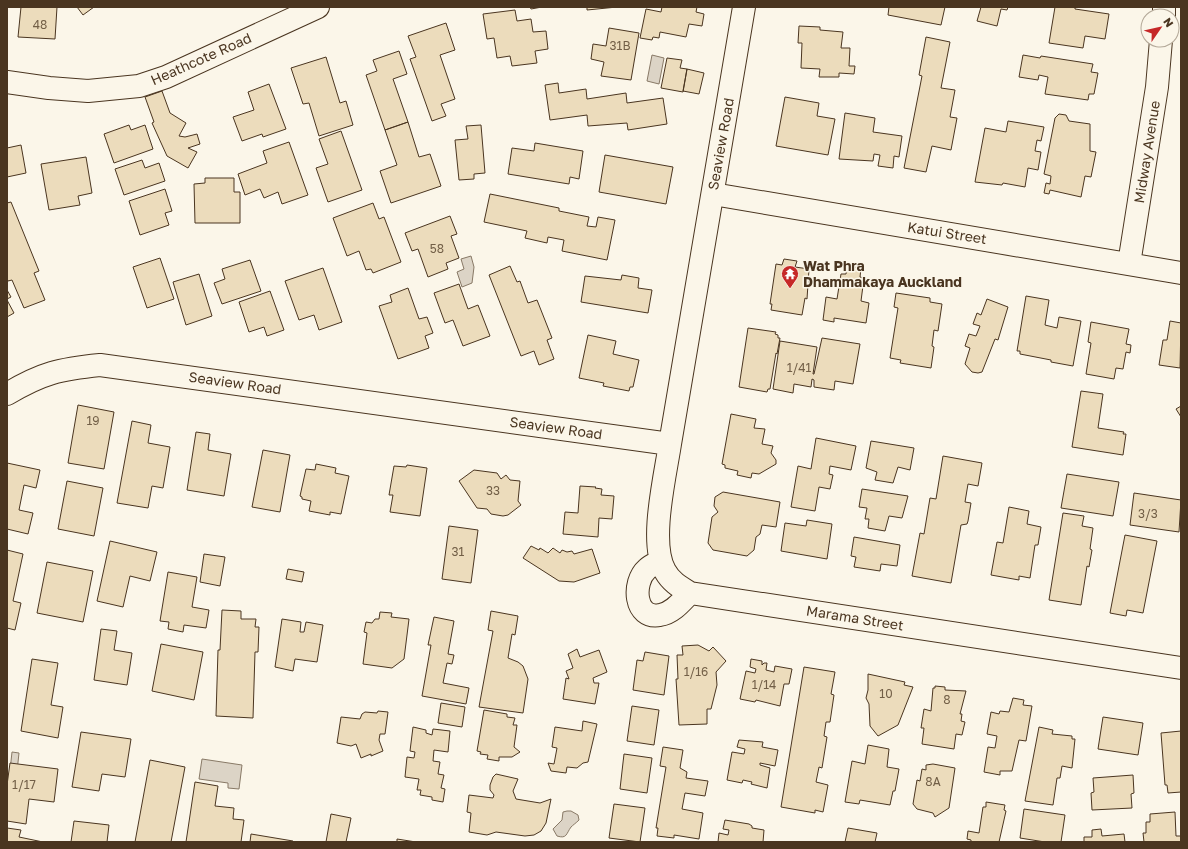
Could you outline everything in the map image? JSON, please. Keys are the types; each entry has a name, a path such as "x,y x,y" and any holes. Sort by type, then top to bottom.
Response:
{"street":[{"name":"Heathcote Road","path":"7,82 49,88 88,91 139,86 166,77 318,7"},
{"name":"Seaview Road","path":"7,394 30,380 49,372 100,365 670,444 744,7"},
{"name":"Midway Avenue","path":"1130,264 1157,87 1160,48"},
{"name":"Katui Street","path":"713,194 1181,273"},
{"name":"Marama Street","path":"670,444 659,522 660,561 672,581 690,593 1181,668"},
{"path":"660,561 646,569 638,587 637,600 642,608 648,614 660,615 674,609 690,593"}],"shaded area":[{"path":"652,55 664,58 659,84 647,81"},
{"path":"471,256 474,267 472,283 462,287 457,272 464,269 461,259"},
{"path":"12,752 19,753 16,781 9,780"},
{"path":"202,759 242,765 239,789 228,788 228,783 199,779"},
{"path":"571,811 578,815 579,820 571,827 565,836 557,836 553,829 562,820 563,812"}],"building":[{"path":"21,7 57,7 55,39 18,37"},
{"path":"77,7 94,7 83,15"},
{"path":"530,7 542,7 531,9"},
{"path":"587,7 617,7 587,10"},
{"path":"662,7 697,7 696,12 704,14 702,26 689,24 686,37 660,32 659,38 653,37 652,40 640,38 646,9 661,12"},
{"path":"889,7 945,7 941,25 888,15"},
{"path":"981,7 1008,7 1007,10 1001,9 997,26 977,21"},
{"path":"1055,7 1075,7 1075,9 1109,14 1105,39 1085,36 1083,48 1049,43"},
{"path":"515,10 517,21 531,19 533,32 546,31 548,49 535,51 537,63 512,66 510,56 497,58 494,38 487,39 483,14"},
{"path":"446,23 455,50 440,55 455,99 441,104 446,116 432,121 410,59 416,57 408,36"},
{"path":"799,26 820,27 820,30 843,32 841,48 850,48 849,66 855,66 854,74 839,73 839,77 819,77 820,69 801,68 802,43 798,43"},
{"path":"609,28 639,33 631,80 601,76 604,62 591,59 593,44 606,46"},
{"path":"926,37 950,42 941,88 955,90 950,117 957,118 951,150 932,146 926,172 904,168 922,76 919,75"},
{"path":"399,51 407,74 393,79 408,122 385,130 366,75 377,71 373,60"},
{"path":"1023,55 1040,58 1041,56 1093,64 1091,72 1098,73 1094,94 1089,94 1088,100 1045,94 1048,77 1039,75 1038,80 1019,77"},
{"path":"326,57 340,103 346,101 353,125 319,136 309,103 303,104 291,68"},
{"path":"667,58 682,60 680,68 687,69 683,92 661,88"},
{"path":"687,69 704,73 699,94 683,91"},
{"path":"558,83 559,93 586,89 587,99 626,93 627,103 663,98 667,124 628,130 627,123 588,126 587,115 550,120 545,85"},
{"path":"269,84 286,129 263,137 262,134 242,141 233,117 254,110 248,92"},
{"path":"162,91 170,113 186,123 179,136 185,137 197,134 200,144 188,148 197,152 188,168 167,156 152,123 154,122 145,97"},
{"path":"785,97 819,103 817,116 835,119 828,155 776,146"},
{"path":"845,113 875,118 873,132 902,136 899,157 894,156 893,168 878,166 880,155 874,154 873,161 839,159"},
{"path":"1059,114 1066,115 1069,121 1090,124 1090,151 1096,152 1091,177 1085,176 1081,197 1050,190 1049,194 1044,193 1046,183 1050,184 1051,176 1044,174 1055,118"},
{"path":"1008,121 1044,127 1041,141 1037,140 1035,151 1041,152 1038,170 1028,168 1025,187 1003,183 1002,185 975,182 985,128 1006,132"},
{"path":"408,122 419,157 430,154 441,186 391,203 380,171 397,165 385,130"},
{"path":"129,125 131,130 145,125 153,149 114,163 104,134"},
{"path":"481,125 485,173 474,174 474,179 459,180 455,140 468,139 466,126"},
{"path":"341,131 362,190 328,202 316,168 328,164 319,139"},
{"path":"289,142 308,195 282,204 278,192 264,198 260,189 245,195 238,174 267,163 263,151"},
{"path":"535,143 583,151 579,179 570,177 569,184 508,174 512,148 534,151"},
{"path":"21,145 26,173 7,177 7,148"},
{"path":"605,155 673,167 666,204 599,192"},
{"path":"86,157 92,193 78,196 80,205 49,210 41,164"},
{"path":"142,160 145,168 159,163 165,181 124,195 115,169"},
{"path":"205,178 234,178 234,192 240,192 240,223 195,223 194,184 205,183"},
{"path":"165,189 172,211 165,213 169,225 140,235 129,201"},
{"path":"490,194 559,208 559,211 589,217 587,226 596,227 598,217 615,220 607,260 562,251 564,240 548,237 547,243 525,238 527,231 484,222"},
{"path":"11,202 39,271 34,273 45,300 24,308 12,280 8,281 7,279 7,203"},
{"path":"373,203 379,219 384,217 401,262 373,273 371,269 366,270 359,251 347,256 333,218"},
{"path":"450,216 457,234 451,236 459,258 446,263 448,269 428,277 418,249 412,251 405,233"},
{"path":"160,258 174,299 147,308 133,267"},
{"name":"Wat Phra Dhammakaya Auckland","path":"784,259 797,261 795,267 809,269 807,299 805,298 802,315 771,310 772,304 770,304 776,264 782,265"},
{"path":"250,260 261,291 222,304 214,283 225,279 222,269"},
{"path":"510,266 517,282 520,281 528,303 537,300 552,338 547,340 554,359 539,365 534,351 521,356 489,275"},
{"path":"847,266 861,268 860,277 864,278 861,301 869,303 866,323 834,318 834,322 823,320 826,297 837,299 841,274 846,274"},
{"path":"323,268 342,322 319,330 314,315 299,320 285,281"},
{"path":"199,274 212,316 186,325 173,282"},
{"path":"622,275 639,278 638,288 652,290 648,313 581,302 585,276 621,280"},
{"path":"459,284 468,309 478,305 490,336 463,346 453,320 445,323 434,293"},
{"path":"408,288 419,319 427,317 433,333 425,336 429,348 398,359 379,306 392,302 390,295"},
{"path":"7,290 11,297 7,299"},
{"path":"270,291 284,330 267,336 264,327 249,332 239,302"},
{"path":"896,293 930,298 930,302 942,304 938,331 934,330 932,346 934,347 931,368 900,363 901,360 890,358 898,308 894,307"},
{"path":"1026,296 1049,300 1045,325 1057,328 1059,317 1081,321 1073,366 1020,354 1020,351 1017,351"},
{"path":"987,299 1008,307 998,340 995,339 982,372 978,373 972,372 965,364 970,348 965,346 969,334 976,336 980,326 973,324 977,313 981,315"},
{"path":"7,300 14,313 7,317"},
{"path":"1170,321 1181,323 1180,368 1159,365 1163,340 1167,340"},
{"path":"1091,322 1129,329 1126,344 1131,345 1130,353 1126,352 1123,369 1116,368 1114,379 1086,374 1091,343 1088,342"},
{"path":"748,328 776,332 775,334 778,335 778,338 780,338 770,389 768,389 767,392 739,387"},
{"path":"588,335 616,341 613,354 639,360 633,387 630,387 629,391 603,386 604,383 579,378"},
{"path":"822,338 860,344 853,384 835,381 834,390 814,387 814,380 812,379 811,387 794,384 793,393 773,389 780,341 817,347 814,374"},
{"path":"1081,391 1103,394 1098,428 1124,432 1123,434 1126,434 1123,455 1072,447"},
{"path":"78,405 114,412 104,469 68,463"},
{"path":"1181,406 1181,417 1176,409"},
{"path":"731,414 756,419 754,428 765,429 762,444 773,446 771,453 776,460 776,464 759,474 752,473 751,478 737,475 738,471 725,468 725,465 722,464"},
{"path":"132,421 151,425 148,443 170,447 163,488 152,486 148,508 117,503"},
{"path":"196,432 210,434 208,450 231,454 224,496 187,490"},
{"path":"816,438 856,446 851,470 830,466 829,474 833,475 830,489 819,487 815,511 791,507 798,466 811,469"},
{"path":"871,441 914,448 910,470 898,467 893,483 875,480 877,472 866,468"},
{"path":"263,450 290,455 280,512 252,507"},
{"path":"943,456 982,463 978,486 968,484 965,502 971,503 968,521 967,524 961,525 951,583 912,576 920,533 924,534 930,498 936,499"},
{"path":"7,463 40,470 36,488 24,485 19,510 33,513 28,534 7,529"},
{"path":"316,464 336,468 335,473 349,476 341,514 330,512 330,515 309,511 311,501 302,499 300,496 306,469 315,470"},
{"path":"407,465 427,468 420,516 390,512 393,495 389,495 394,466 406,467"},
{"path":"474,470 497,473 501,479 506,475 510,480 520,481 518,501 521,505 508,515 503,516 491,514 487,509 477,508 459,481"},
{"path":"1067,474 1119,482 1113,516 1061,508"},
{"path":"67,481 103,488 94,536 58,529"},
{"path":"580,486 596,487 595,488 602,489 601,495 614,496 612,519 599,518 598,537 563,534 565,512 578,513"},
{"path":"862,489 908,496 902,518 889,516 885,531 868,528 869,519 865,519 867,508 859,507"},
{"path":"723,492 780,502 776,527 762,525 760,534 756,537 754,550 747,556 713,550 708,543 712,517 718,512 714,506 715,497"},
{"path":"1134,493 1181,500 1179,532 1130,525"},
{"path":"1009,507 1029,511 1027,524 1041,527 1038,545 1035,545 1030,578 1019,576 1019,580 991,575 997,542 1003,543"},
{"path":"1063,513 1084,516 1082,526 1093,528 1090,549 1092,550 1089,567 1087,566 1081,605 1049,600"},
{"path":"807,520 832,524 827,559 781,551 785,523 806,526"},
{"path":"449,526 478,530 471,583 442,579"},
{"path":"1125,535 1157,541 1143,613 1127,610 1126,616 1110,613"},
{"path":"854,537 900,545 897,566 881,564 880,571 854,567 856,557 851,556"},
{"path":"110,541 157,552 150,581 130,576 123,607 97,601"},
{"path":"531,546 539,550 540,548 548,553 553,548 560,553 562,550 567,552 572,551 574,554 592,549 600,573 574,582 559,581 523,558"},
{"path":"7,550 23,554 13,601 21,603 15,630 7,628"},
{"path":"204,554 225,557 220,586 200,582"},
{"path":"47,562 93,571 83,622 37,613"},
{"path":"288,569 304,572 302,582 286,579"},
{"path":"168,572 197,577 192,607 209,610 206,628 184,625 183,632 168,629 169,622 160,621"},
{"path":"222,610 241,611 241,619 256,619 255,627 259,627 258,652 255,652 253,718 216,716 218,650 220,650"},
{"path":"491,611 518,616 515,635 512,634 508,658 523,666 528,679 523,713 479,707 493,631 488,630"},
{"path":"380,612 392,613 391,617 409,619 404,659 392,668 363,664 367,633 364,632 366,622 372,623 375,619 379,619"},
{"path":"434,617 454,621 448,654 454,655 452,664 447,663 443,683 469,688 466,704 422,696 431,645 428,645"},
{"path":"282,619 301,622 300,632 304,632 306,622 323,625 317,662 295,659 293,671 275,667"},
{"path":"101,629 117,631 114,650 132,653 127,685 94,680"},
{"path":"161,644 203,652 194,700 152,691"},
{"path":"698,645 709,651 713,647 726,661 716,672 717,685 711,709 707,709 707,724 679,725 676,679 678,679 677,655 683,655 682,646"},
{"path":"577,649 580,657 599,650 607,672 593,678 594,683 599,683 595,704 563,699 566,678 569,679 566,671 573,668 568,654"},
{"path":"645,652 669,656 664,695 633,690 637,660 643,661"},
{"path":"32,659 58,663 51,705 63,707 58,738 21,731"},
{"path":"751,659 762,661 762,665 767,663 766,670 774,672 775,666 792,669 789,684 784,684 780,706 756,700 755,702 740,699 746,671 755,673 756,669 750,667"},
{"path":"804,667 835,672 831,694 834,695 830,722 826,722 824,736 827,737 822,768 819,767 816,782 828,785 823,812 815,810 815,813 781,807"},
{"path":"868,674 905,682 904,685 913,687 898,725 878,736 870,726 869,704 866,698 868,690"},
{"path":"935,686 945,687 945,690 966,691 960,714 962,714 961,721 965,722 962,735 956,734 954,749 922,744 924,728 921,728 924,709 931,711 933,688 935,688"},
{"path":"1013,698 1024,700 1023,705 1032,706 1026,741 1019,740 1012,771 1000,771 1000,775 984,772 988,747 995,748 997,736 987,734 991,712 999,714 1000,711 1009,712"},
{"path":"441,703 465,707 462,727 438,723"},
{"path":"632,706 659,710 654,745 627,741"},
{"path":"484,710 507,714 507,717 515,718 513,725 517,725 514,747 520,752 512,757 499,757 499,761 487,759 488,755 480,754 481,752 477,751"},
{"path":"378,711 388,712 385,734 380,734 379,740 383,751 361,758 356,744 351,746 337,743 341,717 360,719 362,714 365,712 377,713"},
{"path":"1103,717 1143,723 1138,755 1098,749"},
{"path":"583,721 597,724 588,762 583,763 577,768 567,767 566,773 551,771 548,763 554,764 557,748 552,747 555,727 582,731"},
{"path":"413,727 426,730 426,733 432,735 433,729 450,731 448,752 434,750 433,761 440,762 438,774 444,775 441,788 445,789 443,802 432,800 432,797 420,795 421,790 417,790 419,779 405,777 407,757 414,758 415,752 410,751"},
{"path":"1039,727 1053,730 1052,734 1072,736 1072,739 1075,739 1072,768 1062,766 1060,778 1057,778 1053,805 1025,801"},
{"path":"1181,731 1181,792 1168,793 1167,785 1165,785 1161,733"},
{"path":"81,732 131,739 125,777 102,774 99,791 72,787"},
{"path":"739,740 763,742 762,747 778,750 775,766 760,763 760,765 770,768 767,788 751,784 752,782 743,780 742,783 727,780 732,752 744,754 745,749 737,747"},
{"path":"868,745 889,749 887,767 899,769 895,791 893,791 890,805 860,800 859,804 845,802 852,761 865,764"},
{"path":"663,747 683,750 680,768 687,772 686,778 708,781 705,796 685,793 682,809 703,813 699,839 674,835 674,838 657,836 658,828 656,828 666,767 660,766"},
{"path":"624,754 652,758 647,793 620,789"},
{"path":"150,760 185,767 171,842 135,842"},
{"path":"10,763 58,769 54,802 29,799 26,824 7,821 7,785"},
{"path":"933,764 955,768 949,808 935,817 933,813 917,809 913,804 917,780 920,781 922,769 926,770 926,765"},
{"path":"496,774 518,779 513,791 516,799 540,803 551,799 546,823 541,831 534,835 525,836 496,832 487,835 469,832 471,813 467,812 469,795 493,798 494,795 490,790 490,785"},
{"path":"1133,775 1134,793 1131,794 1132,808 1092,810 1091,793 1094,792 1093,778"},
{"path":"195,782 218,786 215,806 234,808 233,819 244,820 241,842 186,842"},
{"path":"986,802 1005,805 1004,810 1006,811 999,842 971,842 971,840 967,839 968,831 979,833 983,807 986,807"},
{"path":"614,804 645,808 640,842 609,838"},
{"path":"1024,809 1065,815 1061,842 1045,842 1020,838"},
{"path":"1175,812 1176,836 1181,836 1181,842 1144,842 1143,833 1146,833 1146,822 1150,822 1150,814"},
{"path":"331,814 351,818 346,842 326,842"},
{"path":"725,820 749,824 752,828 764,830 763,842 718,842 719,833 728,835 729,830 723,829"},
{"path":"74,821 109,825 107,842 71,842"},
{"path":"7,828 21,830 19,837 43,842 7,842"},
{"path":"848,828 877,833 875,842 845,842"},
{"path":"1101,829 1102,836 1124,834 1125,842 1084,842 1084,837 1092,837 1092,830"},
{"path":"251,834 293,841 293,842 250,842"},
{"path":"397,839 416,842 397,842"}],"place":[{"name":"Wat Phra Dhammakaya Auckland","path":"790,289"}]}
